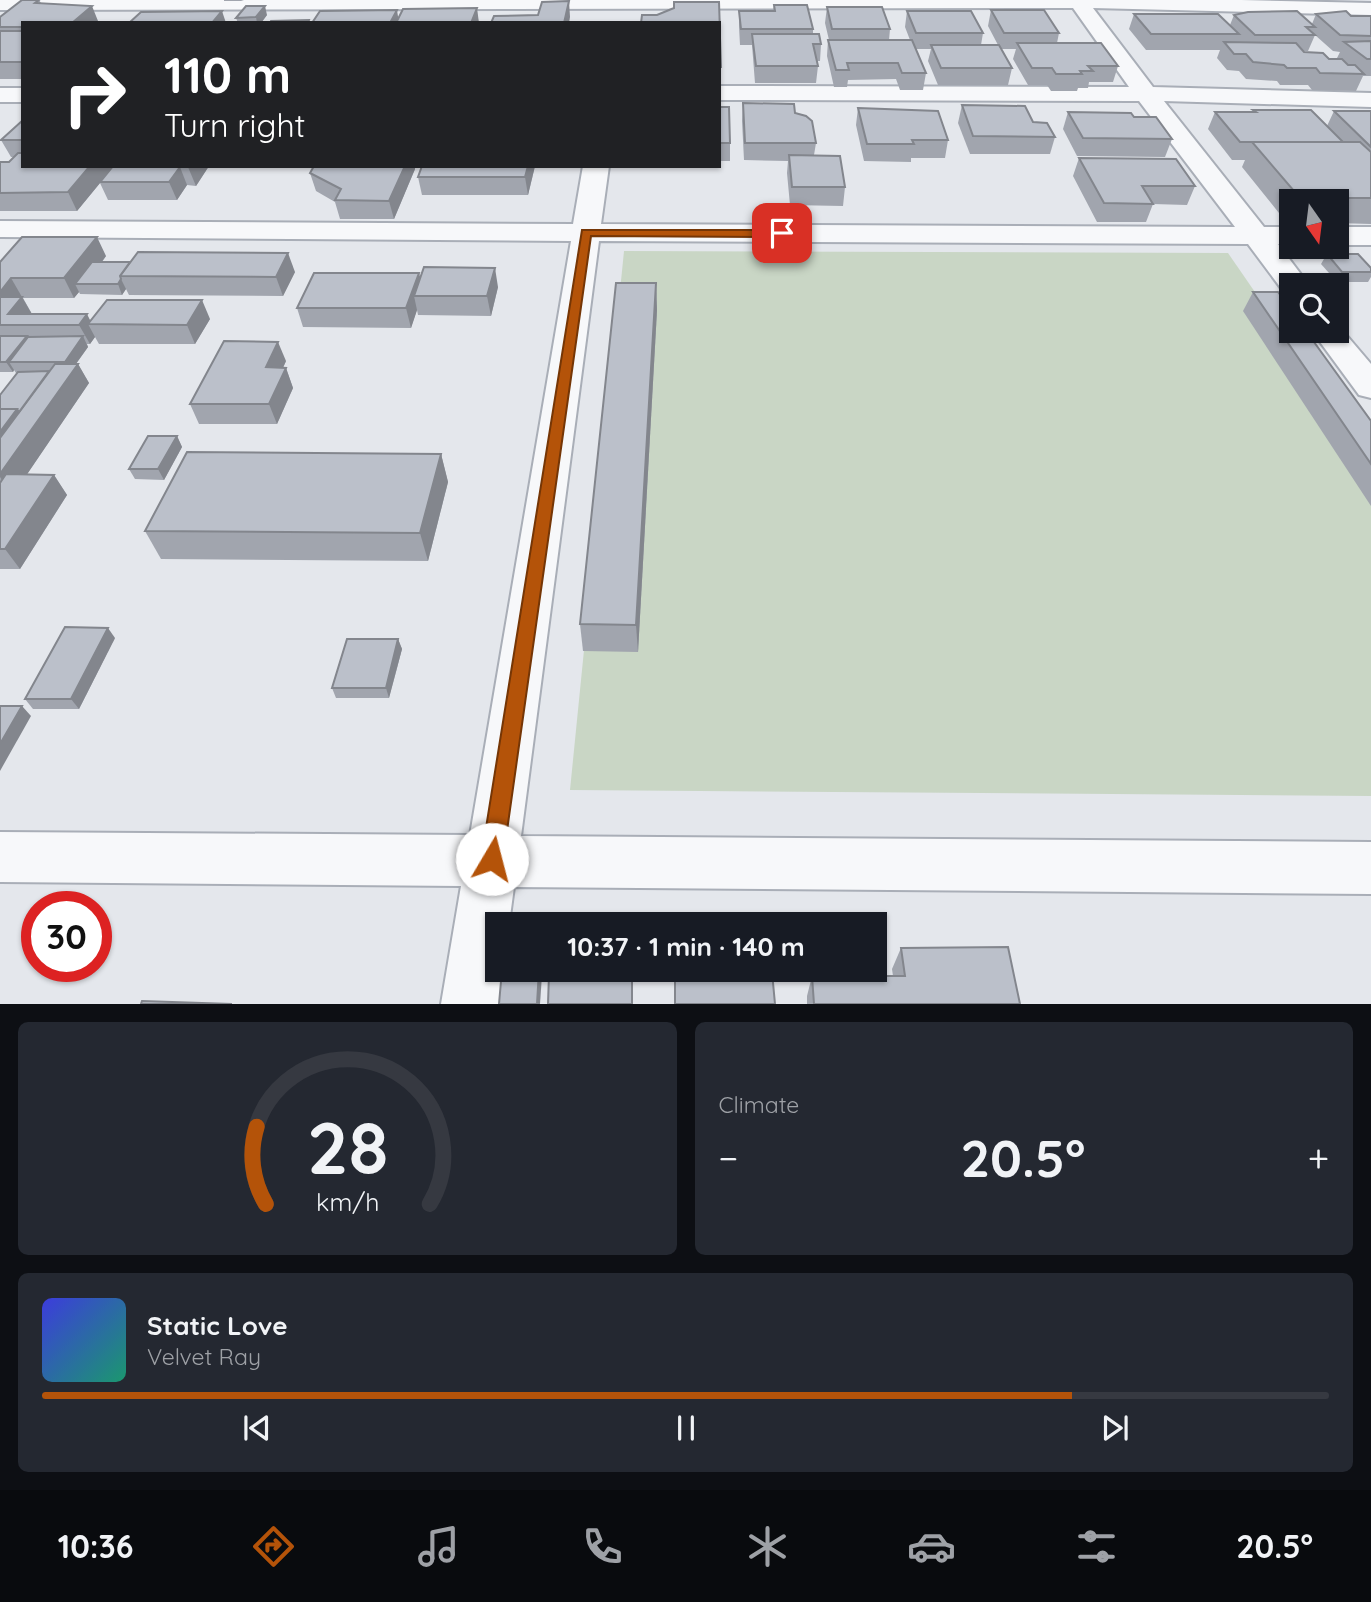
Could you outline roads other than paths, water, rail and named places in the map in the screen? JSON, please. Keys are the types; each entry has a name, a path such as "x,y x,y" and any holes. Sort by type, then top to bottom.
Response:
{"street":[{"path":"619,21 623,1"},
{"path":"1078,1 1146,94 1285,273"},
{"path":"0,4 1078,1 1371,9"},
{"path":"129,21 148,3"},
{"path":"721,93 1146,94 1371,100"},
{"path":"0,96 21,95"},
{"path":"470,1003 596,168"},
{"path":"4,242 32,229 1279,236"},
{"path":"1349,236 1371,236"},
{"path":"1337,343 1371,387"},
{"path":"0,857 1371,868"}]}
